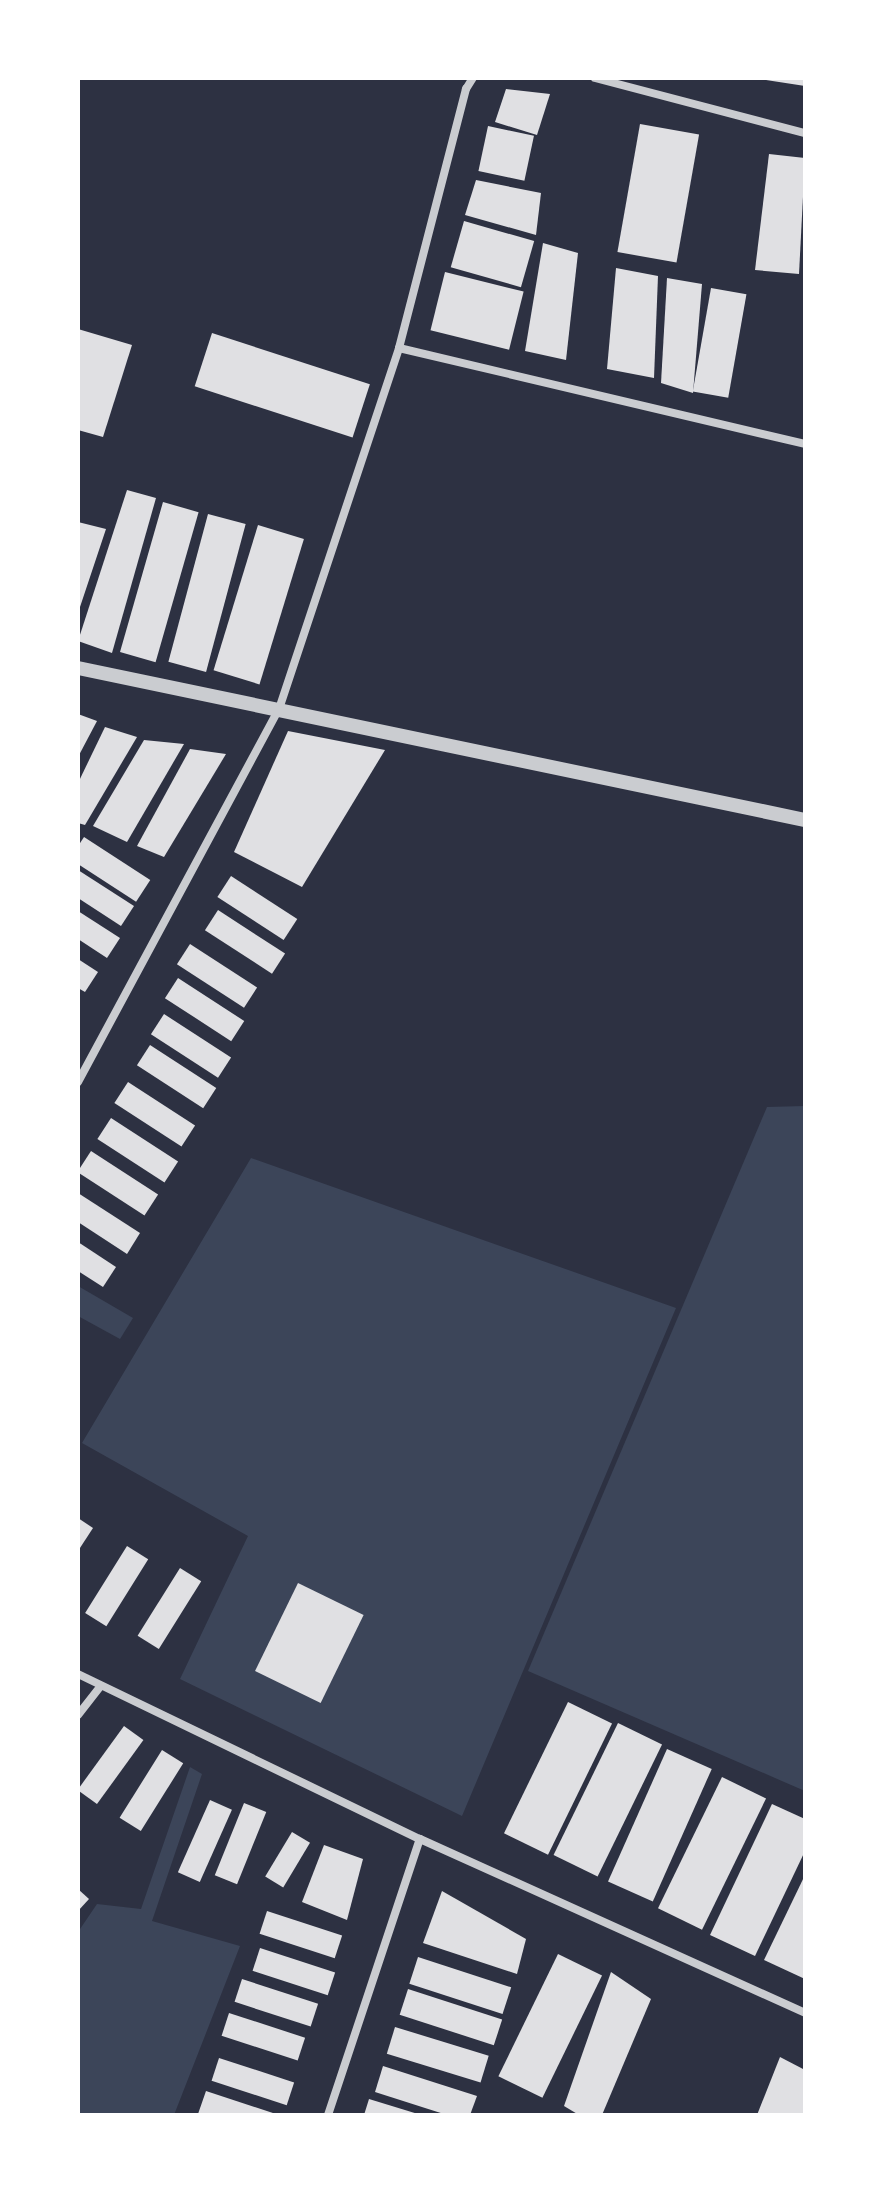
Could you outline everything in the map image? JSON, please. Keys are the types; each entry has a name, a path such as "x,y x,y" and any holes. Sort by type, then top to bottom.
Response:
{"street":[{"path":"78,1082 279,709 399,348 466,89 473,78"},
{"path":"595,78 805,133"},
{"path":"399,348 805,444"},
{"path":"78,668 805,820"},
{"path":"78,1674 420,1839 805,2013"},
{"path":"78,1715 101,1686"},
{"path":"328,2115 420,1839"}],"shaded area":[{"path":"805,1106 805,1791 528,1671 767,1107"},
{"path":"251,1158 676,1308 462,1816 180,1679 248,1536 82,1443"},
{"path":"78,1286 133,1318 120,1339 78,1316"},
{"path":"190,1767 202,1774 152,1921 240,1946 174,2115 78,2115 78,1932 97,1904 141,1909"}],"building":[{"path":"805,78 805,86 766,80"},
{"path":"506,89 550,94 537,135 495,122"},
{"path":"640,124 699,134 677,262 617,252"},
{"path":"488,126 534,136 524,181 478,171"},
{"path":"769,154 805,158 799,274 755,270"},
{"path":"476,180 541,193 536,235 465,215"},
{"path":"464,221 534,241 521,287 451,267"},
{"path":"543,243 578,253 566,360 525,351"},
{"path":"616,268 658,276 654,378 607,369"},
{"path":"445,272 524,292 509,350 430,330"},
{"path":"667,278 702,284 693,393 661,383"},
{"path":"711,288 746,294 728,398 693,391"},
{"path":"78,329 132,345 103,437 78,430"},
{"path":"212,333 370,384 353,438 195,386"},
{"path":"127,490 156,498 112,653 78,641"},
{"path":"163,502 199,512 156,662 120,652"},
{"path":"208,514 246,524 206,672 168,662"},
{"path":"78,522 106,529 79,610 78,610"},
{"path":"258,525 304,539 259,684 214,670"},
{"path":"78,714 97,721 78,757"},
{"path":"105,727 137,737 85,825 78,823 78,783"},
{"path":"288,731 385,750 302,887 234,852"},
{"path":"144,740 184,744 127,842 93,826"},
{"path":"190,749 226,754 164,857 137,846"},
{"path":"84,837 150,880 136,902 78,864 78,846"},
{"path":"78,870 134,906 121,926 78,898"},
{"path":"231,876 297,919 284,940 217,897"},
{"path":"218,910 285,954 272,974 205,930"},
{"path":"78,911 120,938 107,958 78,939"},
{"path":"190,944 257,988 244,1008 177,964"},
{"path":"78,959 98,972 85,992 78,988"},
{"path":"178,978 244,1021 231,1041 165,998"},
{"path":"164,1014 231,1058 218,1078 151,1034"},
{"path":"150,1045 216,1088 203,1108 137,1065"},
{"path":"128,1082 195,1126 181,1147 114,1103"},
{"path":"111,1118 178,1162 164,1183 97,1139"},
{"path":"91,1151 158,1195 144,1216 78,1172"},
{"path":"78,1193 140,1233 127,1254 78,1222"},
{"path":"78,1242 116,1267 103,1287 78,1271"},
{"path":"78,1518 93,1528 78,1551"},
{"path":"127,1546 148,1559 106,1626 85,1613"},
{"path":"180,1568 201,1581 159,1649 138,1636"},
{"path":"298,1583 364,1615 321,1703 255,1671"},
{"path":"568,1702 612,1723 548,1855 504,1833"},
{"path":"618,1723 662,1744 598,1877 554,1855"},
{"path":"124,1726 143,1740 97,1804 78,1789"},
{"path":"667,1749 712,1769 653,1901 608,1881"},
{"path":"162,1750 183,1763 141,1831 120,1818"},
{"path":"722,1777 766,1798 702,1930 658,1908"},
{"path":"210,1800 232,1810 200,1882 178,1872"},
{"path":"244,1803 266,1812 237,1884 215,1875"},
{"path":"772,1804 805,1819 805,1851 755,1956 710,1935"},
{"path":"292,1832 310,1843 283,1887 265,1877"},
{"path":"324,1845 363,1859 347,1920 302,1902"},
{"path":"805,1875 805,1979 764,1960"},
{"path":"78,1889 89,1899 78,1911"},
{"path":"442,1891 526,1939 517,1974 423,1943"},
{"path":"267,1911 342,1935 335,1958 260,1934"},
{"path":"260,1948 335,1972 328,1995 253,1971"},
{"path":"558,1954 602,1975 542,2098 498,2076"},
{"path":"418,1957 511,1987 503,2014 409,1984"},
{"path":"611,1972 651,1999 602,2115 579,2115 564,2106"},
{"path":"242,1979 318,2004 311,2027 235,2002"},
{"path":"408,1989 502,2020 494,2045 400,2015"},
{"path":"229,2013 305,2038 298,2061 222,2036"},
{"path":"395,2027 489,2056 481,2082 387,2054"},
{"path":"780,2057 805,2070 805,2115 757,2115"},
{"path":"219,2058 294,2082 287,2105 212,2081"},
{"path":"383,2066 477,2096 470,2115 447,2115 375,2092"},
{"path":"206,2091 276,2114 276,2115 198,2114"},
{"path":"369,2099 418,2114 418,2115 364,2115"}]}
